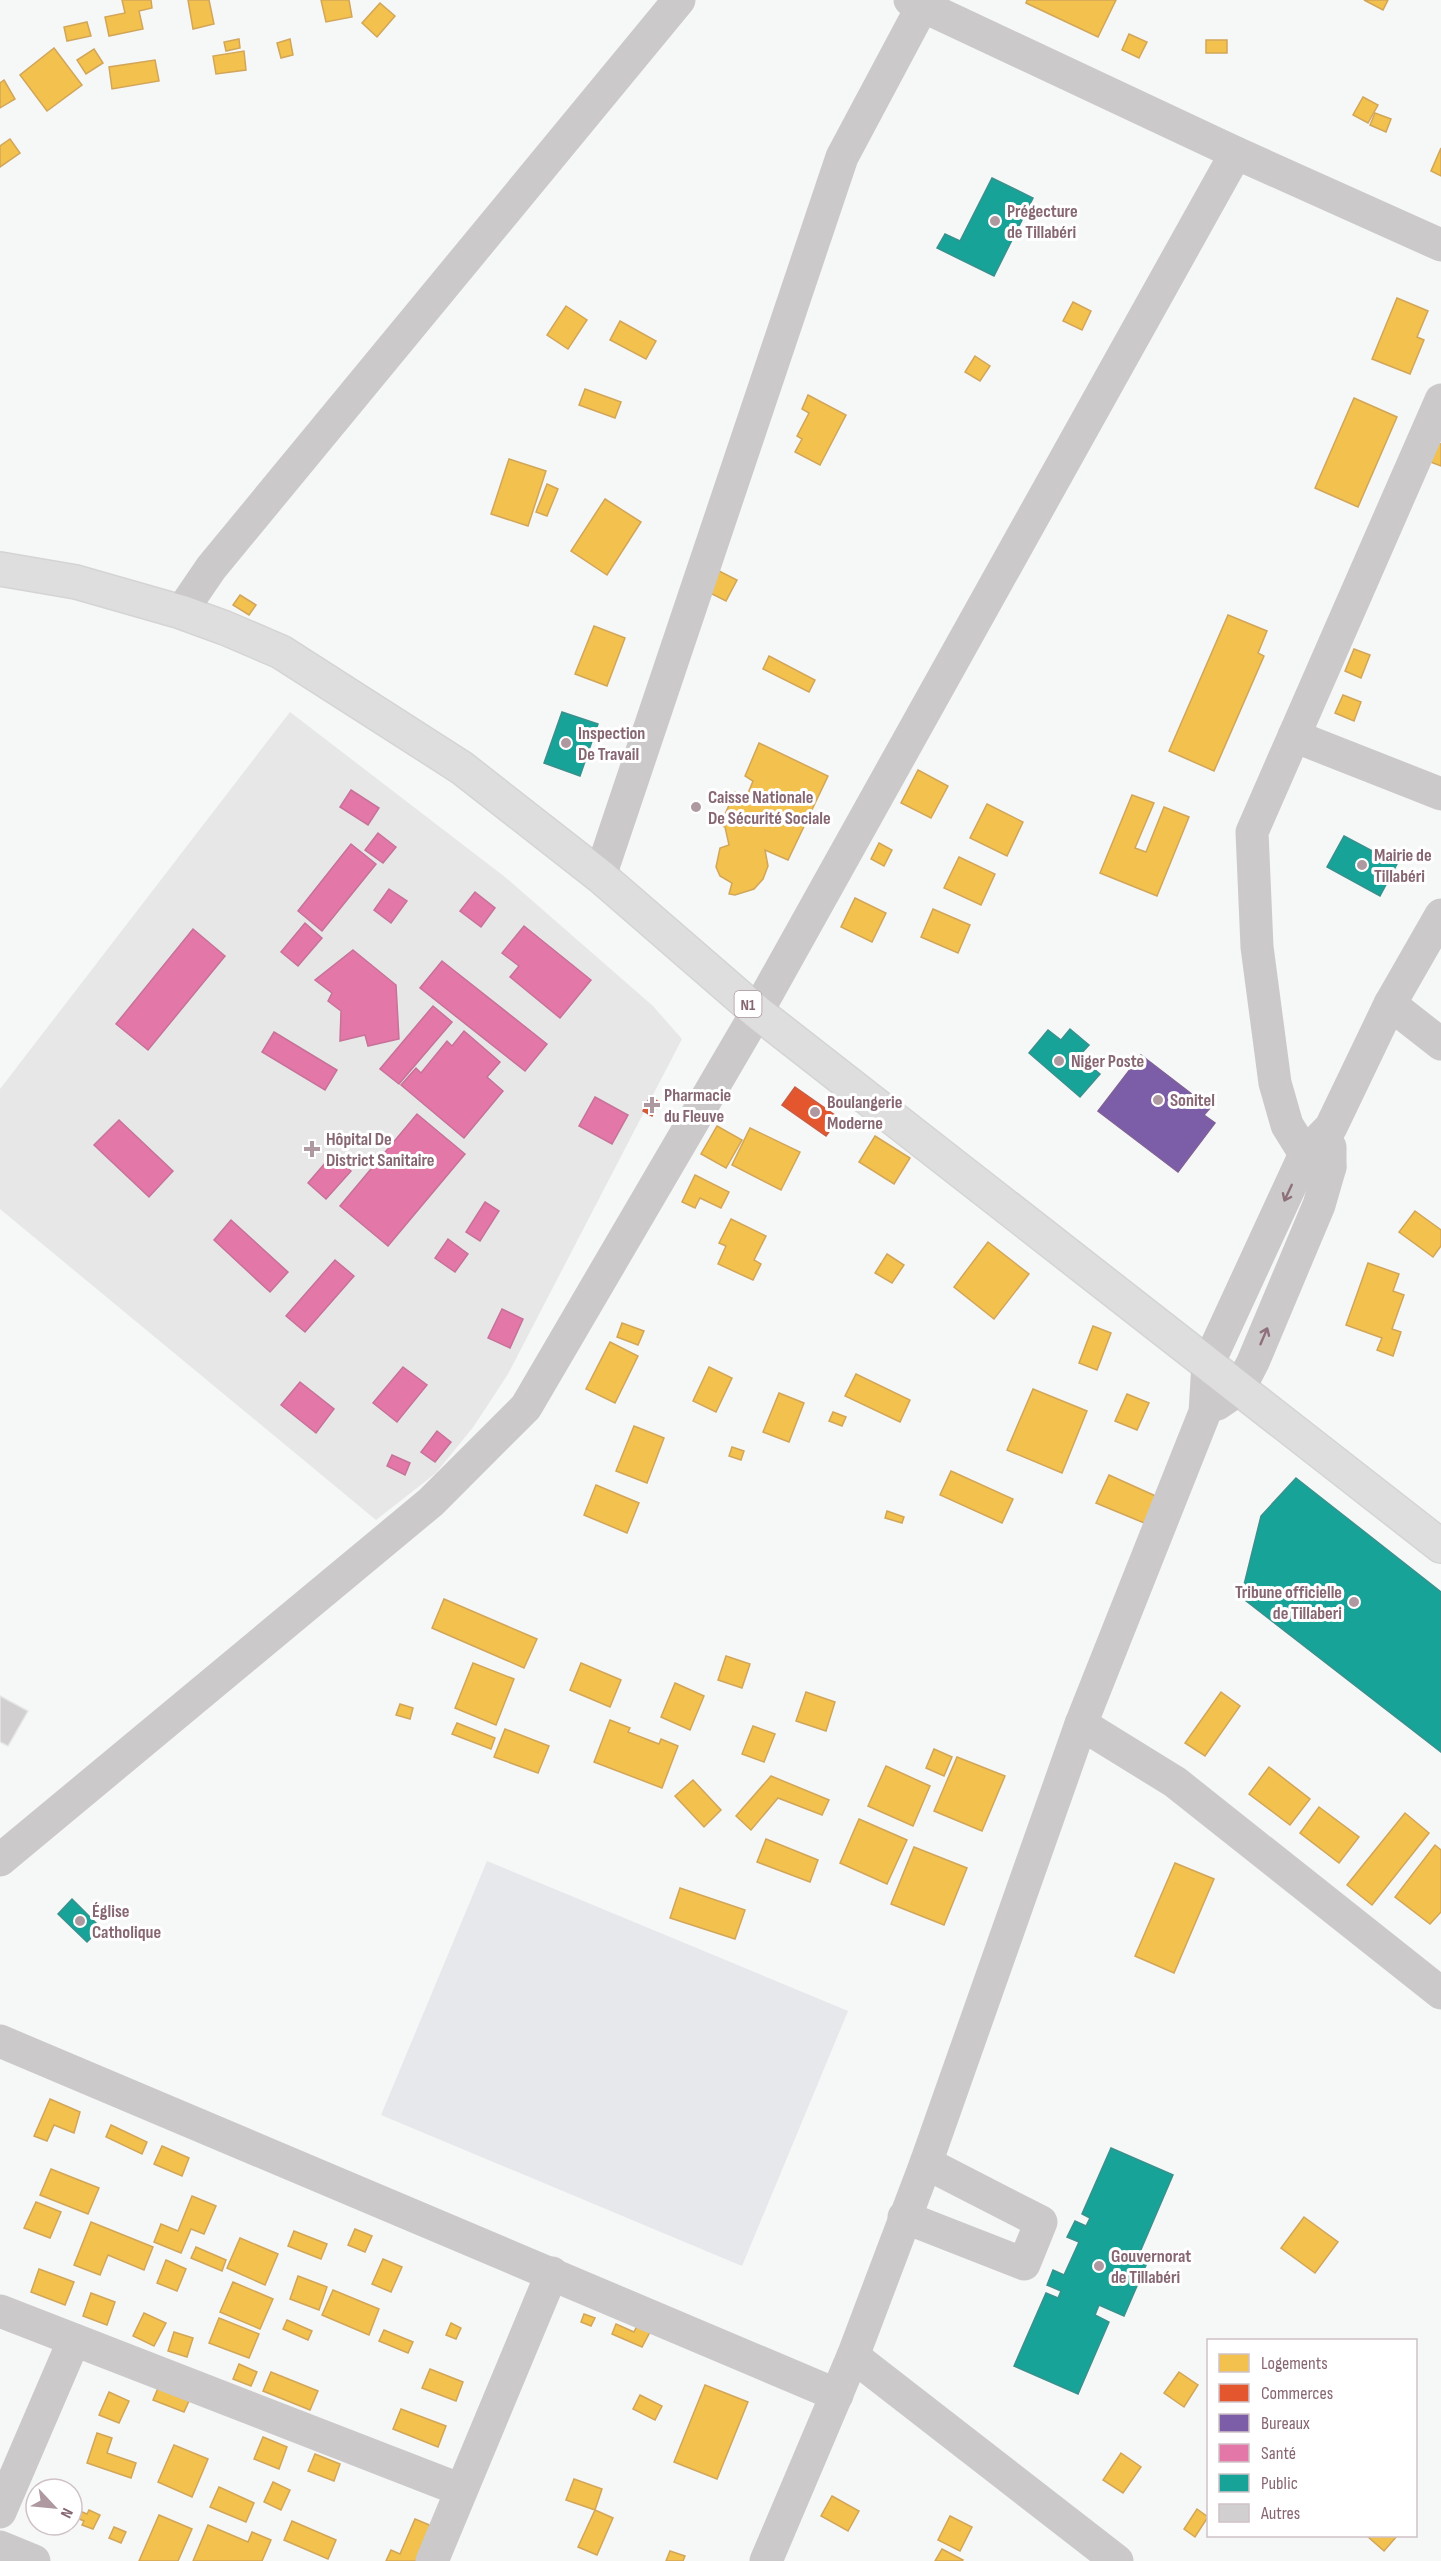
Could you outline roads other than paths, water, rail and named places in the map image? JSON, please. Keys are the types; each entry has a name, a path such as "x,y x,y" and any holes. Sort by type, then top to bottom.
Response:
{"main road":[{"name":"N1","path":"0,569 76,582 182,612 281,652 462,768 600,876 757,1012 1441,1546"}],"street":[{"path":"182,612 211,568 679,0"},
{"path":"600,876 842,157 917,3 1236,153 1441,245"},
{"path":"0,1860 431,1502 526,1407 757,1012 1236,153"},
{"path":"1205,1412 1239,1389 1253,1362 1319,1205 1318,1161 1287,1125 1275,1083 1257,947 1252,832 1441,400"},
{"path":"1294,736 1441,794"},
{"path":"766,2561 853,2356 926,2163 1081,1724 1205,1412 1208,1364 1318,1161 1330,1127 1390,1004 1441,915"},
{"path":"1390,1004 1441,1044"},
{"path":"1081,1724 1175,1782 1437,1983"},
{"path":"0,2041 837,2395"},
{"path":"904,2217 967,2251 1019,2273 1046,2212 994,2188 926,2163"},
{"path":"967,2251 994,2188"},
{"path":"432,2561 552,2273"},
{"path":"0,2311 461,2490"},
{"path":"0,2512 74,2340"},
{"path":"853,2356 1083,2550 1117,2561"},
{"path":"0,2547 34,2561"}],"place":[{"name":"Prégecture de Tillabéri","path":"995,221"},
{"name":"Inspection De Travail","path":"566,743"},
{"name":"Caisse Nationale De Sécurité Sociale","path":"696,807"},
{"name":"Mairie de Tillabéri","path":"1362,865"},
{"name":"Niger Poste","path":"1059,1061"},
{"name":"Sonitel","path":"1158,1100"},
{"name":"Pharmacie du Fleuve","path":"652,1105"},
{"name":"Boulangerie Moderne","path":"815,1112"},
{"name":"Hôpital De District Sanitaire","path":"312,1149"},
{"name":"Tribune officielle de Tillaberi","path":"1354,1602"},
{"name":"Église Catholique","path":"80,1921"},
{"name":"Gouvernorat de Tillabéri","path":"1099,2266"}]}
